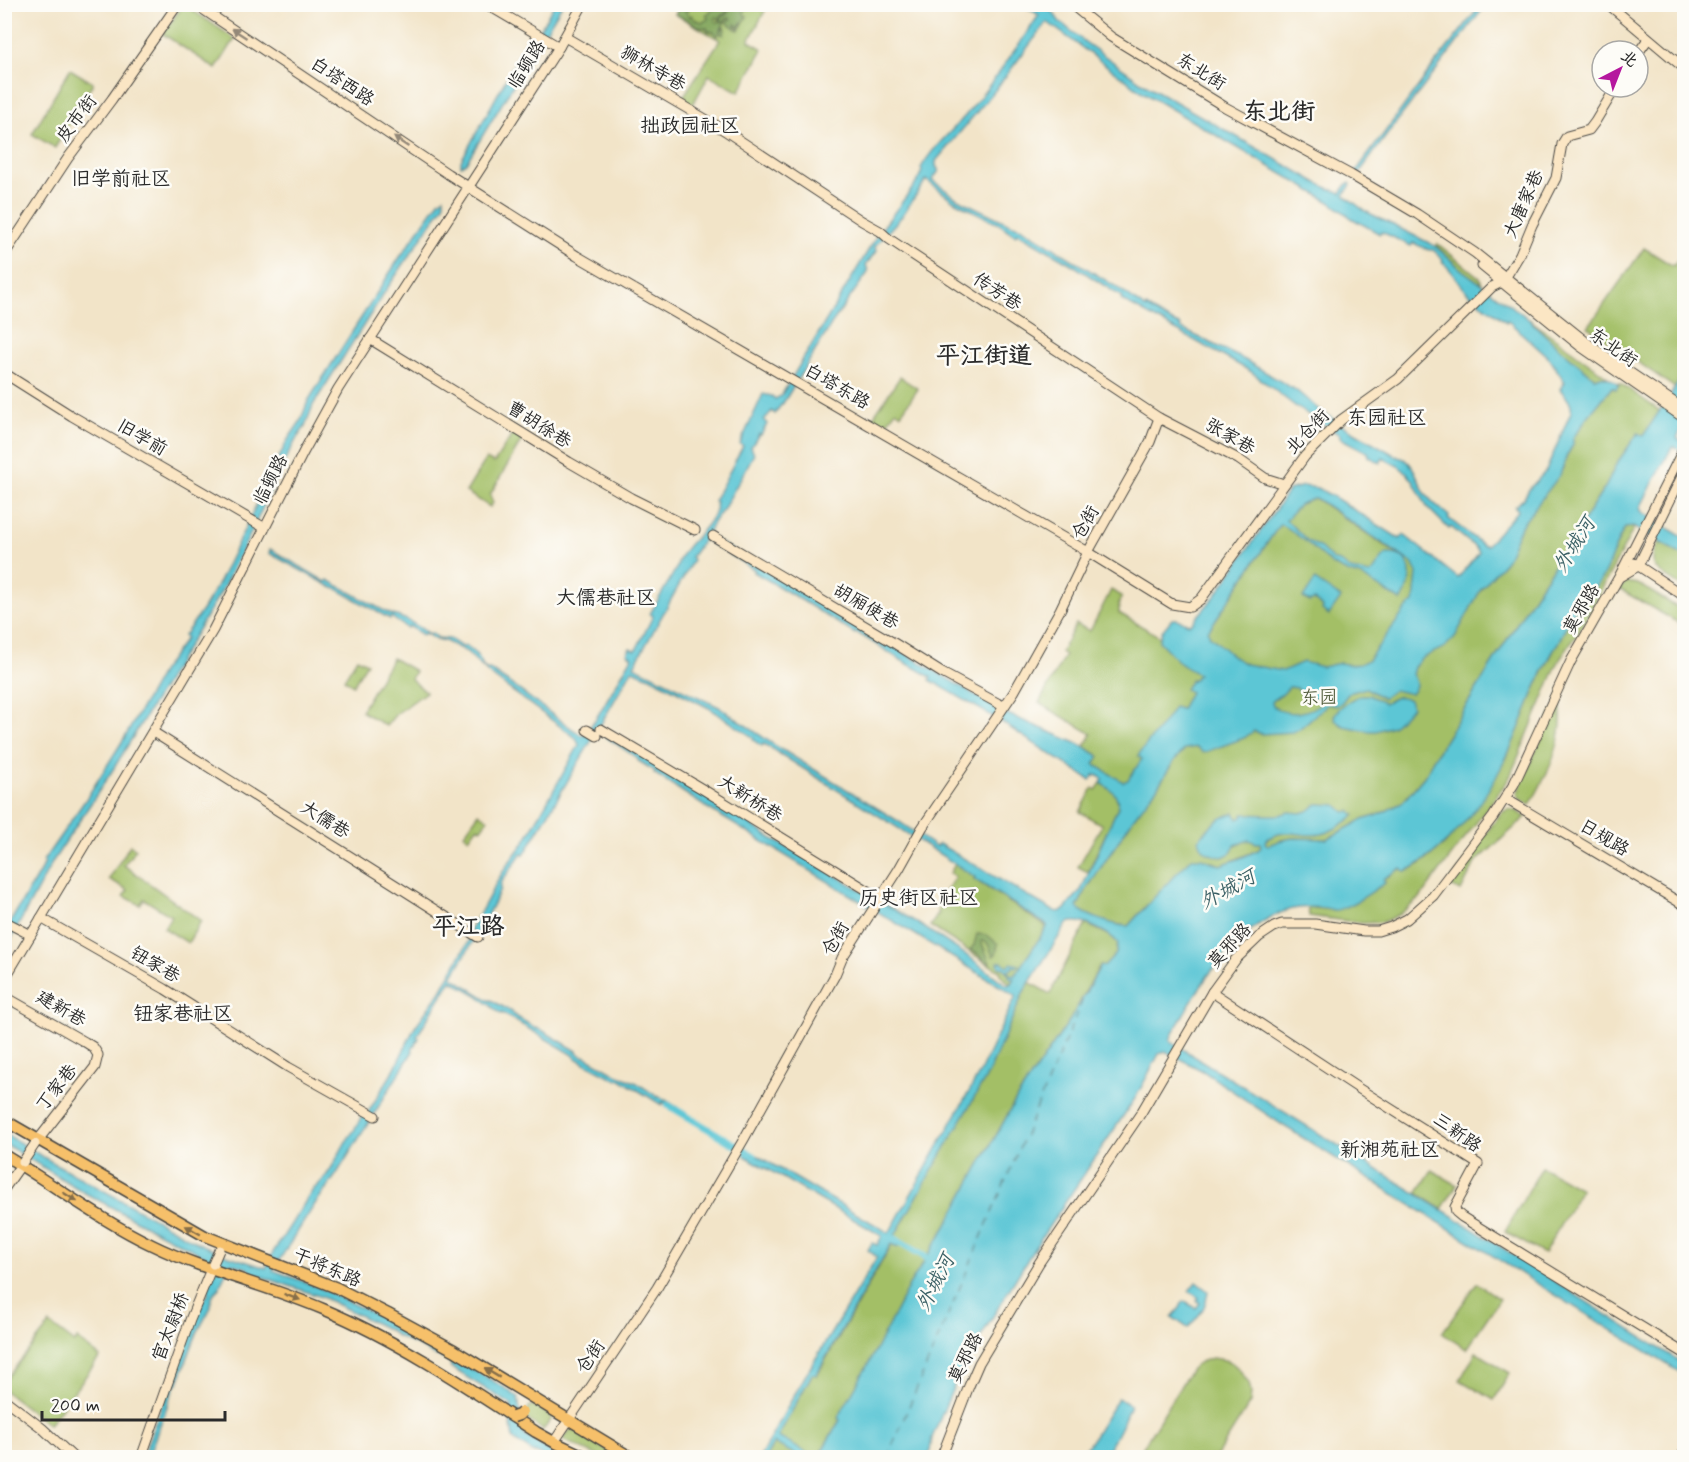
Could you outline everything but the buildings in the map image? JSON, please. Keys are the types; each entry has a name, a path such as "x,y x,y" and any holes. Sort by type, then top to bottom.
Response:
{"main road":[{"name":"干将东路","path":"4,1120 37,1142 205,1236 220,1247 266,1261 337,1288 388,1314 454,1350 632,1458"},
{"path":"4,1155 22,1163 135,1237 169,1253 326,1310 398,1345 514,1414 529,1428 588,1458"},
{"path":"514,1414 528,1401 526,1394"}],"street":[{"name":"皮市街","path":"4,255 68,158 178,4"},
{"name":"白塔西路","path":"195,4 469,187"},
{"path":"486,4 559,47"},
{"name":"临顿路","path":"4,980 224,611 261,526 320,420 559,47 583,4"},
{"name":"东北街","path":"1071,4 1107,34 1226,107 1408,208 1504,280 1602,362 1684,417"},
{"path":"1608,4 1648,39"},
{"name":"狮林寺巷","path":"565,37 724,130 818,192"},
{"path":"1650,41 1684,68"},
{"name":"大唐家巷","path":"1504,280 1520,254 1556,178 1562,144 1568,136 1589,130 1609,99"},
{"name":"白塔东路","path":"469,187 597,268 1088,552 1170,602 1192,606"},
{"name":"传芳巷","path":"818,192 1159,418"},
{"name":"北仓街","path":"1192,606 1211,586 1305,456 1341,420 1398,379 1492,287 1504,280"},
{"name":"东北街","path":"1554,321 1684,409"},
{"name":"曹胡徐巷","path":"370,339 568,462 631,498 695,530"},
{"name":"旧学前","path":"4,373 72,416 261,526"},
{"name":"张家巷","path":"1159,418 1238,459 1265,478 1284,484"},
{"name":"仓街","path":"554,1442 657,1288 744,1139 835,975 842,958 899,870 922,828 1014,692 1060,610 1088,552 1150,442 1159,418"},
{"name":"莫邪路","path":"941,1458 969,1386 985,1354 1039,1263 1141,1113 1212,992 1242,952 1274,927 1289,923 1378,931 1407,919 1433,896 1506,799 1526,761 1571,661 1629,559 1683,451"},
{"path":"1638,566 1684,472"},
{"name":"胡厢使巷","path":"712,536 1002,707"},
{"path":"1629,559 1684,596"},
{"name":"莫邪路","path":"1619,577 1638,566"},
{"name":"大新桥巷","path":"587,730 598,734 880,899"},
{"name":"大儒巷","path":"153,732 476,936"},
{"name":"日规路","path":"1506,799 1684,905"},
{"name":"钮家巷","path":"41,918 165,989 288,1067 372,1115"},
{"path":"5,922 30,935"},
{"name":"三新路","path":"1212,992 1478,1164 1455,1207 1456,1212 1462,1217 1684,1353"},
{"name":"建新巷","path":"4,996 93,1047 98,1055"},
{"name":"丁家巷","path":"4,1189 95,1067 98,1055"},
{"name":"官太尉桥","path":"141,1458 190,1320 220,1247"},
{"path":"4,1399 42,1428 74,1458"}],"green space":[{"path":"675,4 768,5 749,41 763,49 739,92 709,75 692,106 681,100 720,40 675,14 678,10 673,7"},
{"path":"183,5 235,39 216,69 163,34"},
{"path":"680,5 689,5 687,12 689,17 691,15 702,22 707,20 706,15 713,9 705,5 727,7 727,5 741,5 742,8 742,5 748,5 747,8 743,7 746,9 744,12 747,16 741,26 742,22 738,27 735,24 735,28 726,22 730,18 724,22 721,20 731,6 721,16 720,20 717,17 715,19 717,22 724,23 720,32 724,27 725,29 724,35 719,33 717,37 707,28 700,27 675,14"},
{"path":"70,69 93,83 55,148 32,134"},
{"path":"1438,244 1480,278 1482,284 1462,270 1436,246"},
{"path":"1644,248 1673,266 1684,252 1684,365 1682,368 1684,374 1675,388 1588,327"},
{"path":"1529,319 1609,378 1600,376 1595,378"},
{"path":"900,377 918,389 901,414 896,410 884,427 871,420"},
{"name":"东园","path":"1620,383 1660,411 1643,437 1638,434 1617,463 1606,486 1529,604 1432,761 1427,773 1402,803 1362,820 1327,839 1282,840 1227,863 1220,865 1213,862 1146,906 1128,926 1102,921 1078,909 1088,887 1144,804 1120,781 1093,764 1099,756 1084,747 1092,734 1039,703 1065,655 1061,652 1076,624 1090,631 1111,590 1122,596 1119,602 1119,613 1160,637 1210,628 1280,524 1300,504 1316,499 1394,552 1476,597 1488,579 1504,563 1521,526 1563,468 1573,445 1573,438 1612,387 1616,389"},
{"path":"514,432 523,438 490,495 493,503 490,507 466,492 486,459 494,463"},
{"path":"1634,528 1581,628 1555,669 1509,779 1420,898 1400,914 1383,922 1363,923 1309,916 1308,907 1331,910 1385,882 1383,880 1401,868 1405,872 1420,864 1445,844 1486,793 1507,757 1540,678 1569,620 1586,595 1599,583 1624,529"},
{"path":"1659,542 1684,556 1684,588 1663,575 1654,565 1654,551"},
{"path":"1626,582 1638,584 1684,611 1684,626 1619,589"},
{"path":"357,658 367,663 353,685 344,679"},
{"path":"392,658 415,671 411,679 426,692 396,714 386,726 361,711"},
{"path":"1560,695 1560,735 1554,756 1530,805 1520,799 1517,794"},
{"path":"1101,783 1115,793 1119,805 1088,872 1078,867 1102,825 1080,812 1093,788 1096,790"},
{"path":"1508,809 1526,817 1475,863 1461,891 1448,885 1501,813"},
{"path":"479,813 488,819 481,829 477,827 469,838 464,834"},
{"path":"130,845 136,849 124,865 201,921 188,943 164,928 171,916 144,899 140,905 124,896 128,890 109,879"},
{"path":"955,864 1047,927 1010,984 1000,974 1001,972 930,926 939,913 937,911 946,899 943,896 955,877 950,873"},
{"path":"1086,924 1111,936 1118,943 1116,954 1105,966 1100,965 1070,1020 1018,1096 945,1228 910,1284 838,1418 840,1420 818,1457 766,1458 813,1373 817,1375 892,1244 897,1247 894,1237 989,1072 1029,982 1050,994"},
{"path":"977,934 987,935 998,944 996,954 993,956 988,944 981,941 990,963 970,950"},
{"path":"1542,1167 1581,1189 1544,1254 1505,1232"},
{"path":"1432,1170 1457,1185 1442,1209 1417,1193"},
{"path":"1477,1283 1500,1299 1466,1349 1442,1333"},
{"path":"50,1324 75,1343 77,1339 100,1357 49,1425 5,1391 4,1381"},
{"path":"1476,1352 1510,1373 1494,1400 1460,1380"},
{"path":"1212,1358 1225,1360 1239,1369 1249,1383 1251,1392 1250,1403 1216,1457 1143,1457 1143,1447 1191,1369 1200,1362"},
{"path":"534,1405 551,1416 551,1420 543,1430 525,1418 524,1415 530,1406"},
{"path":"570,1430 575,1430 618,1457 600,1457 565,1441 563,1438"}],"water":[{"path":"554,5 562,5 466,163 461,166 461,161 528,39 533,41"},
{"name":"外城河","path":"1023,5 1039,5 1053,12 1059,21 1085,42 1143,83 1321,185 1341,193 1350,183 1344,195 1365,211 1435,246 1462,270 1525,316 1595,378 1604,377 1619,384 1616,389 1612,387 1573,438 1573,445 1560,475 1521,526 1507,559 1481,589 1455,637 1445,647 1422,658 1414,667 1412,674 1416,684 1411,694 1394,690 1383,698 1366,688 1349,693 1337,706 1329,703 1293,732 1261,734 1254,731 1244,738 1203,753 1197,747 1185,749 1133,819 1088,887 1077,907 1080,910 1108,922 1128,926 1192,858 1201,858 1220,865 1258,850 1261,847 1260,843 1249,840 1235,845 1231,853 1223,857 1211,854 1202,847 1199,839 1207,830 1223,817 1234,813 1238,819 1243,814 1301,813 1320,804 1337,805 1344,812 1350,811 1355,815 1326,833 1280,834 1266,840 1265,843 1268,845 1293,838 1327,839 1362,820 1402,803 1427,773 1432,761 1529,604 1606,486 1617,463 1638,433 1643,436 1684,374 1684,423 1677,438 1684,443 1684,452 1672,447 1640,508 1642,512 1684,538 1684,556 1633,527 1625,528 1604,575 1570,618 1497,775 1464,823 1421,863 1405,872 1401,868 1383,879 1385,883 1350,905 1335,910 1316,907 1292,909 1274,915 1243,936 1216,964 1194,996 1170,1040 1684,1364 1684,1375 1284,1126 1203,1071 1165,1051 1159,1054 1136,1097 1034,1249 961,1369 932,1438 929,1457 818,1457 840,1420 838,1418 910,1284 945,1228 1018,1096 1070,1020 1101,965 1105,966 1116,954 1118,943 1114,939 1094,927 1072,922 1067,924 1024,991 989,1072 894,1237 901,1241 898,1247 891,1244 816,1375 812,1374 778,1437 814,1457 800,1457 774,1443 766,1457 760,1457 801,1383 877,1257 868,1250 872,1243 877,1245 882,1236 745,1156 748,1150 889,1233 979,1074 1016,996 701,804 597,731 524,855 521,854 501,883 500,890 477,935 452,977 577,1051 583,1057 637,1083 677,1107 675,1110 663,1102 662,1105 620,1079 617,1080 577,1059 501,1014 477,995 451,980 417,1036 419,1038 413,1051 336,1175 273,1270 318,1287 407,1330 505,1388 518,1398 524,1435 560,1457 543,1457 513,1439 509,1411 512,1405 450,1367 452,1364 322,1297 254,1274 247,1268 230,1263 219,1288 214,1293 211,1307 197,1333 177,1385 175,1385 148,1457 142,1457 219,1263 85,1193 5,1144 4,1133 198,1243 266,1268 272,1254 314,1188 332,1167 362,1113 367,1114 394,1070 415,1027 440,992 473,933 470,929 504,871 525,841 579,745 576,738 489,674 467,652 443,640 437,638 436,640 425,633 423,635 409,626 407,628 391,617 390,619 269,553 270,549 326,582 328,580 438,638 450,639 462,647 466,646 474,651 481,665 581,735 585,734 632,657 627,653 630,648 635,650 637,648 653,616 650,614 677,567 681,555 706,526 717,509 714,501 743,446 740,444 763,394 775,399 781,396 878,234 917,182 925,161 985,92 1039,15","holes":["1047,22 1144,93 1330,202 1353,219 1380,234 1382,232 1411,246 1413,243 1433,250 1443,259 1442,262 1467,292 1506,322 1507,320 1550,359 1565,382 1560,389 1570,403 1571,412 1546,471 1515,507 1518,510 1487,545 1483,545 1448,518 1449,516 1430,500 1413,468 1404,459 1342,425 1297,391 1245,360 1145,308 1115,286 1022,228 958,199 932,180 939,171 936,161 996,89","926,180 954,201 999,224 1015,235 1018,233 1073,265 1122,297 1121,300 1250,371 1295,406 1340,435 1340,438 1369,453 1368,456 1380,463 1383,458 1398,466 1413,481 1427,507 1449,529 1451,527 1476,548 1478,554 1458,578 1404,535 1400,539 1317,488 1303,486 1289,490 1215,596 1192,623 1172,619 1162,631 1159,641 1181,664 1198,674 1185,689 1190,692 1181,709 1174,707 1138,756 1142,759 1128,780 1123,782 1094,764 1099,756 1081,745 1005,713 709,536 714,521 723,510 754,454 751,447 767,424 764,420 772,411 775,414 782,405 836,317 867,274 866,265 876,251 875,246 902,216","1317,499 1412,563 1417,573 1414,602 1406,609 1368,660 1360,664 1340,663 1322,667 1303,662 1283,671 1246,664 1235,658 1210,636 1208,631 1280,524 1304,540 1333,565 1361,576 1401,601 1410,578 1408,563 1403,558 1387,554 1370,574 1351,570 1308,541 1286,520 1300,504","704,539 855,634 856,632 931,677 930,680 992,716 1090,780 1095,774 1103,779 1101,783 1115,795 1118,807 1081,890 1064,910 1058,912 1052,910 939,844 936,847 776,746 719,707 634,666 693,560 691,557","632,670 709,708 754,738 753,740 762,746 766,745 975,877 974,879 1047,927 1015,975 1009,974 1007,970 1019,965 1012,963 1008,966 998,962 999,967 1004,968 1009,977 1012,979 1014,977 1012,983 1005,984 968,956 914,921 771,838 598,729","1289,687 1297,688 1302,694 1324,701 1306,711 1286,712 1273,706 1272,702"]},
{"path":"1481,5 1486,5 1357,176 1354,174 1434,65"},
{"path":"444,197 444,205 384,293 313,405 305,427 283,464 221,592 114,768 53,861 5,950 5,931 45,863 43,861 86,799 125,737 162,671 186,638 184,636 219,582 287,441 300,422 308,401 398,260"},
{"path":"1315,580 1341,598 1329,615 1314,600 1310,602 1303,598"},
{"path":"1369,695 1384,703 1401,697 1409,700 1412,707 1393,726 1376,731 1343,726 1335,720 1336,712 1343,705"},
{"path":"1196,1282 1208,1291 1207,1297 1202,1311 1188,1328 1172,1317 1183,1301 1196,1308 1200,1303 1197,1301 1199,1298 1189,1291"},
{"path":"1118,1398 1130,1405 1111,1445 1103,1457 1081,1457"}],"waterway":[{"path":"668,1105 754,1156"},
{"name":"外城河","path":"893,1238 932,1261"}],"ferry route":[{"path":"887,1458 1087,990"}],"district":[{"name":"东北街","path":"1279,112"},
{"name":"拙政园社区","path":"690,126"},
{"name":"旧学前社区","path":"121,179"},
{"name":"平江街道","path":"984,356"},
{"name":"东园社区","path":"1387,418"},
{"name":"大儒巷社区","path":"606,598"},
{"name":"历史街区社区","path":"919,898"},
{"name":"平江路","path":"468,927"},
{"name":"钮家巷社区","path":"183,1014"},
{"name":"新湘苑社区","path":"1390,1150"}]}
